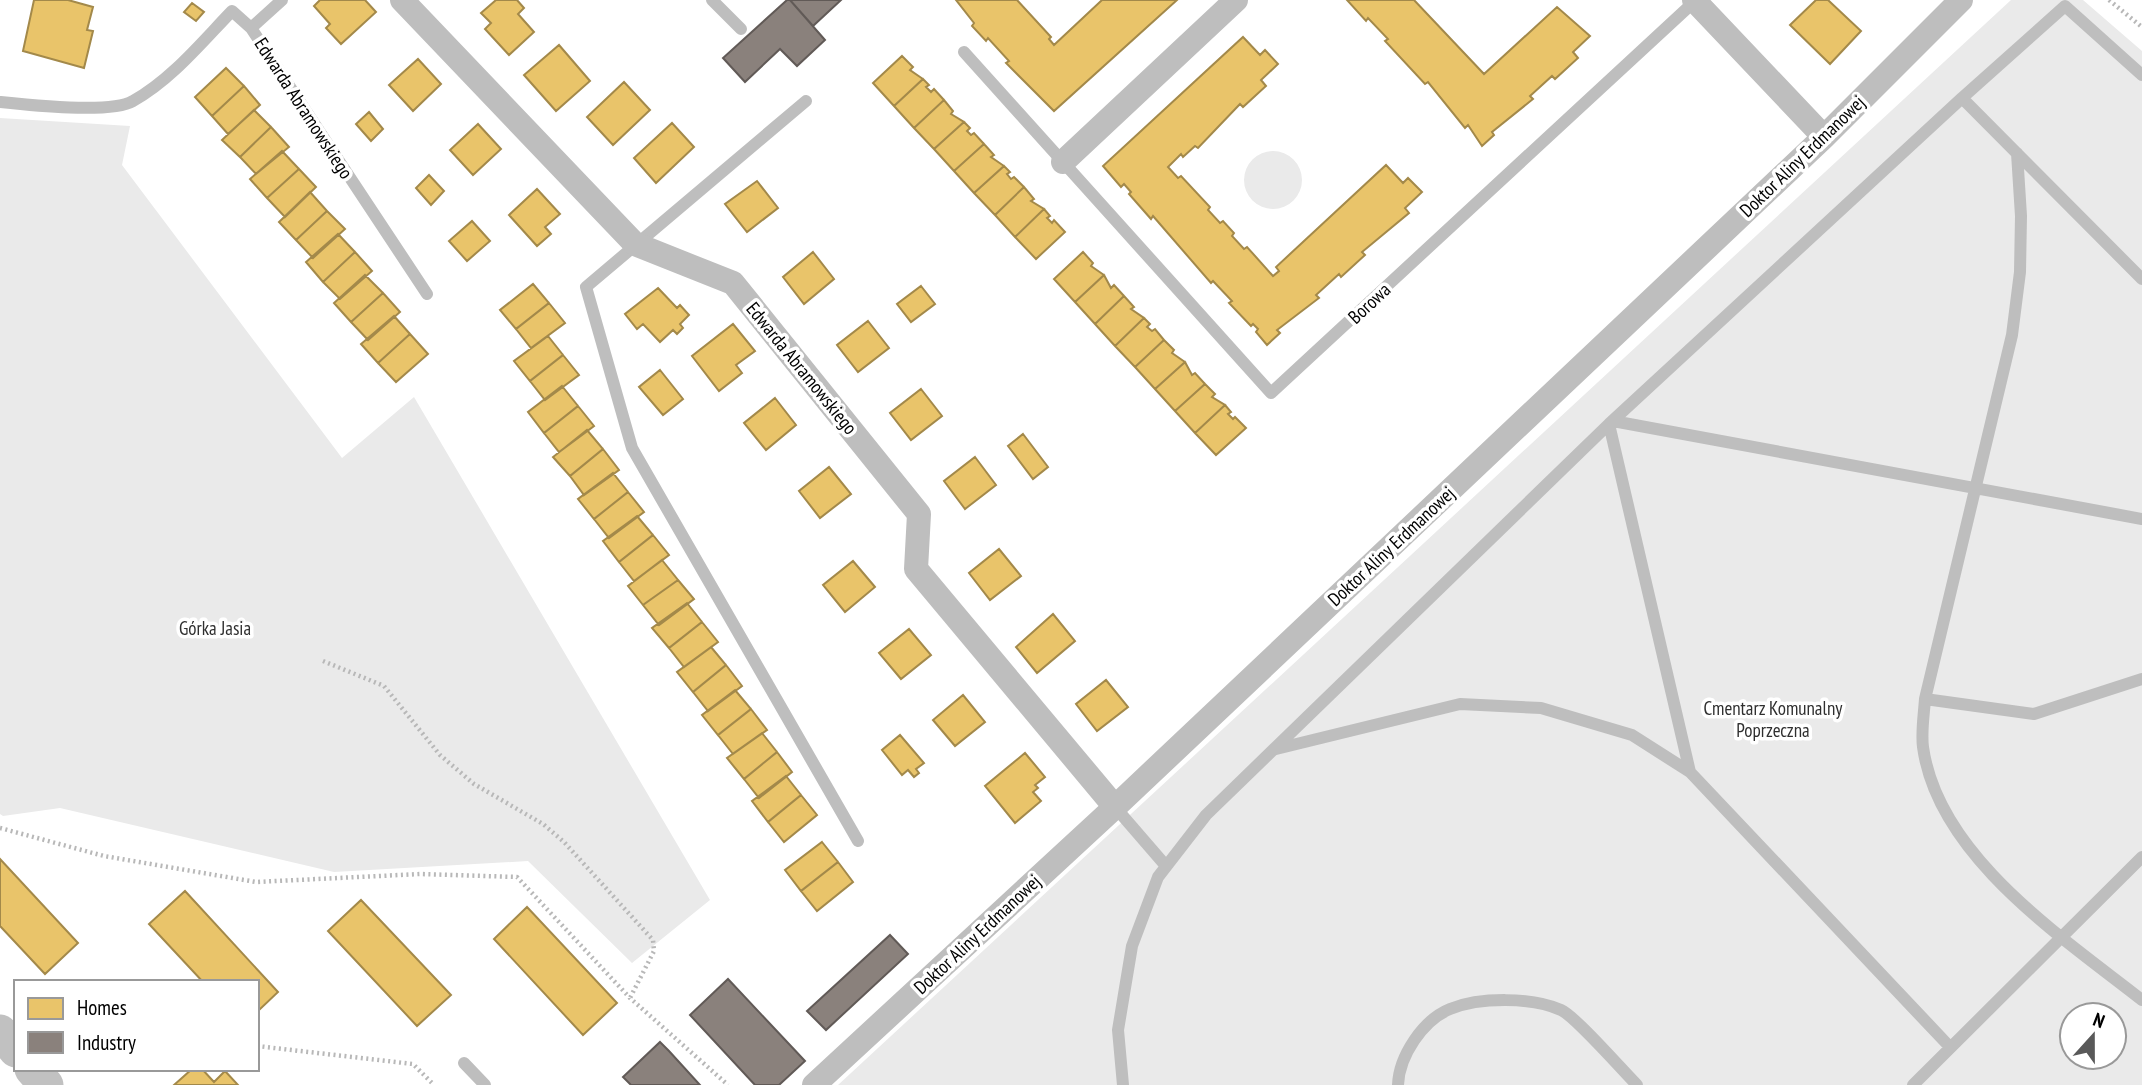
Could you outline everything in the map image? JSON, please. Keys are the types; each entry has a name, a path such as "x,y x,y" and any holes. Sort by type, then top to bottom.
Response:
{"street":[{"name":"Edwarda Abramowskiego","path":"402,0 635,244 733,283 919,514 916,569 1115,807"},
{"path":"1063,162 1236,0"},
{"name":"Borowa","path":"1695,0 1824,137"},
{"name":"Doktor Aliny Erdmanowej","path":"814,1085 1115,807 1824,137 1961,0"},
{"path":"0,1031 14,1048"},
{"path":"34,1071 46,1085"}],"lane":[{"name":"Edwarda Abramowskiego","path":"282,0 251,28 427,294"},
{"path":"712,0 741,29"},
{"name":"Borowa","path":"964,52 1271,393 1695,0"},
{"path":"1123,1085 1118,1030 1132,946 1158,877 1206,815 1611,422 2065,6 2142,75"},
{"path":"0,102 113,107 124,105 173,71 232,11 251,28"},
{"path":"1962,98 2142,279"},
{"path":"806,102 586,287 632,448 858,841"},
{"path":"2017,153 2021,216 2020,272 2012,335 1925,699 1923,746 1934,789 1966,845 2000,884 2061,937 2142,1000"},
{"path":"1611,422 2142,519"},
{"path":"1611,422 1690,772"},
{"path":"1925,699 2034,714 2142,679"},
{"path":"1274,750 1460,704 1541,708 1632,735 1690,772 1949,1046"},
{"path":"1115,807 1166,866"},
{"path":"1913,1085 1949,1046 2142,857"},
{"path":"1398,1085 1398,1075 1417,1034 1450,1009 1515,998 1563,1010 1637,1085"},
{"path":"464,1063 485,1085"}],"path":[{"path":"2109,0 2142,27"},
{"path":"323,661 384,686 420,734 445,760 474,784 543,824 575,852 653,940 654,951 631,998"},
{"path":"0,828 104,856 256,882 420,874 517,877 631,998 728,1085"},
{"path":"259,1046 413,1064 433,1085"}],"green space":[{"name":"Cmentarz Komunalny Poprzeczna","path":"2011,0 2083,0 2142,51 2142,1085 838,1085"},
{"name":"Górka Jasia","path":"0,118 130,126 122,165 342,458 414,397 710,900 632,963 528,861 334,872 60,808 3,816 0,814"},
{"path":"1267,151 1279,151 1294,159 1302,174 1302,186 1294,201 1279,209 1267,209 1252,201 1244,186 1244,174 1252,159"}],"building: Homes":[{"path":"34,0 68,0 93,7 87,30 93,31 84,68 23,51"},
{"path":"320,0 365,0 376,12 341,44 326,28 330,24 314,6"},
{"path":"496,0 517,0 524,8 518,14 534,32 509,55 485,29 491,23 481,13"},
{"path":"956,0 1017,0 1051,37 1049,39 1054,45 1102,0 1177,0 1054,111 1006,63 1009,61 988,38 986,41 972,26 974,23"},
{"path":"1347,0 1414,0 1484,74 1557,7 1590,36 1573,52 1578,58 1555,79 1552,76 1530,96 1533,99 1492,132 1494,135 1482,146 1468,125 1465,128 1428,82 1425,84 1385,41 1388,39 1368,18 1366,21"},
{"path":"1816,0 1828,0 1861,31 1830,64 1790,25"},
{"path":"192,3 204,12 196,21 184,12"},
{"path":"1243,37 1260,55 1265,50 1278,64 1261,80 1266,86 1243,107 1240,104 1198,148 1195,146 1183,157 1181,154 1168,167 1178,178 1181,176 1210,207 1208,210 1220,223 1223,221 1234,233 1232,236 1244,249 1247,247 1273,276 1279,271 1276,267 1386,165 1403,183 1408,178 1422,192 1405,208 1409,213 1362,252 1365,255 1341,277 1339,274 1316,295 1319,298 1277,330 1280,333 1267,345 1256,332 1258,329 1253,324 1251,326 1229,303 1232,301 1213,281 1211,283 1153,216 1151,219 1129,194 1131,192 1124,184 1121,187 1103,166"},
{"path":"559,45 590,81 556,111 524,75"},
{"path":"902,56 913,67 910,70 923,79 894,106 873,83"},
{"path":"418,59 441,84 413,111 389,85"},
{"path":"226,68 244,86 212,116 195,97"},
{"path":"923,79 931,92 934,89 944,100 914,128 894,106"},
{"path":"624,82 650,110 613,145 587,117"},
{"path":"244,86 260,105 228,134 212,116"},
{"path":"944,100 953,111 951,114 964,122 934,149 914,128"},
{"path":"254,110 271,127 240,157 222,140"},
{"path":"369,112 383,129 371,141 356,124"},
{"path":"964,122 970,128 967,131 971,135 974,133 984,144 954,171 934,149"},
{"path":"672,123 694,147 656,183 634,158"},
{"path":"478,124 501,149 473,175 450,150"},
{"path":"271,127 289,147 256,174 240,157"},
{"path":"984,144 994,155 991,157 1004,166 974,193 954,171"},
{"path":"282,151 299,169 267,198 250,179"},
{"path":"1004,166 1010,172 1007,174 1011,179 1014,177 1024,187 995,215 974,193"},
{"path":"299,169 316,187 285,217 267,198"},
{"path":"429,175 444,191 431,205 416,188"},
{"path":"757,181 778,208 747,232 725,204"},
{"path":"1024,187 1034,199 1031,201 1044,209 1015,237 995,215"},
{"path":"537,189 560,214 545,227 551,234 537,246 509,215"},
{"path":"310,192 327,211 296,240 279,222"},
{"path":"1044,209 1050,216 1047,218 1052,223 1054,220 1065,232 1036,259 1015,237"},
{"path":"327,211 345,229 313,258 296,240"},
{"path":"472,221 490,241 467,261 449,241"},
{"path":"338,234 355,252 323,282 306,262"},
{"path":"355,252 372,271 340,299 323,282"},
{"path":"813,252 834,279 804,304 783,277"},
{"path":"1083,252 1093,263 1091,266 1104,275 1075,302 1054,279"},
{"path":"365,275 383,293 351,322 334,303"},
{"path":"1104,275 1111,288 1114,285 1124,296 1095,324 1075,302"},
{"path":"533,284 549,303 516,329 500,310"},
{"path":"921,286 935,304 911,322 897,304"},
{"path":"658,288 677,308 680,305 689,315 680,324 683,328 677,334 673,330 660,342 643,324 637,329 625,314"},
{"path":"383,293 400,312 368,340 351,322"},
{"path":"1124,296 1134,307 1131,309 1144,318 1115,346 1095,324"},
{"path":"549,303 565,323 531,348 516,329"},
{"path":"394,316 410,334 378,363 361,344"},
{"path":"1144,318 1150,324 1147,327 1152,331 1155,329 1164,340 1135,367 1115,346"},
{"path":"868,321 889,348 858,372 837,345"},
{"path":"733,324 755,351 736,365 742,373 719,391 692,356"},
{"path":"410,334 428,354 396,382 378,363"},
{"path":"548,336 563,355 530,381 514,361"},
{"path":"1164,340 1174,350 1172,353 1185,362 1155,389 1135,367"},
{"path":"563,355 579,375 545,400 530,381"},
{"path":"1185,362 1192,375 1195,373 1205,384 1175,411 1155,389"},
{"path":"660,370 683,399 663,415 639,387"},
{"path":"1205,384 1215,394 1212,397 1225,405 1195,433 1175,411"},
{"path":"562,386 578,406 544,433 528,412"},
{"path":"921,389 942,416 911,440 890,413"},
{"path":"775,398 796,425 766,450 744,423"},
{"path":"1225,405 1231,412 1228,414 1246,428 1216,455 1195,433"},
{"path":"578,406 594,426 559,452 544,433"},
{"path":"587,430 603,449 570,476 553,457"},
{"path":"1023,434 1048,467 1033,479 1008,446"},
{"path":"603,449 619,470 584,495 570,476"},
{"path":"975,457 996,485 965,509 944,481"},
{"path":"829,467 851,494 820,518 799,491"},
{"path":"613,473 628,492 594,519 578,499"},
{"path":"628,492 644,512 609,538 594,519"},
{"path":"637,516 653,535 619,562 603,541"},
{"path":"653,535 669,555 634,581 619,562"},
{"path":"999,549 1021,576 990,600 969,573"},
{"path":"662,560 678,580 643,605 628,586"},
{"path":"853,561 875,587 845,612 823,585"},
{"path":"678,580 694,599 659,625 643,605"},
{"path":"687,603 702,622 669,648 652,628"},
{"path":"1053,614 1075,641 1037,673 1016,647"},
{"path":"702,622 718,642 684,667 669,648"},
{"path":"909,629 931,655 901,679 879,653"},
{"path":"711,647 726,665 693,692 677,672"},
{"path":"726,665 742,686 708,711 693,692"},
{"path":"1106,680 1128,707 1097,731 1076,704"},
{"path":"735,690 751,709 718,735 702,715"},
{"path":"963,695 985,722 955,746 933,720"},
{"path":"751,709 767,730 733,754 718,735"},
{"path":"762,733 777,752 744,779 727,758"},
{"path":"900,735 924,763 916,769 919,773 914,777 908,770 902,775 882,750"},
{"path":"777,752 792,772 759,798 744,779"},
{"path":"1025,753 1045,777 1035,785 1038,788 1033,792 1041,801 1015,823 985,786"},
{"path":"786,776 801,795 768,822 752,801"},
{"path":"801,795 817,815 784,842 768,822"},
{"path":"822,842 838,862 801,891 785,870"},
{"path":"0,859 78,943 45,974 0,926"},
{"path":"838,862 853,882 817,911 801,891"},
{"path":"185,891 278,992 259,1010 259,980 201,980 149,924"},
{"path":"361,900 451,995 417,1026 328,931"},
{"path":"527,907 617,1003 583,1035 494,939"},
{"path":"190,1071 204,1071 214,1082 225,1071 238,1085 174,1085"}],"building: Industry":[{"path":"790,0 825,40 797,66 780,49 745,82 723,58"},
{"path":"790,0 841,0 813,26"},
{"path":"890,935 908,954 826,1030 807,1011"},
{"path":"728,979 805,1061 779,1085 755,1085 690,1015"},
{"path":"660,1042 700,1085 631,1085 623,1077"}]}
